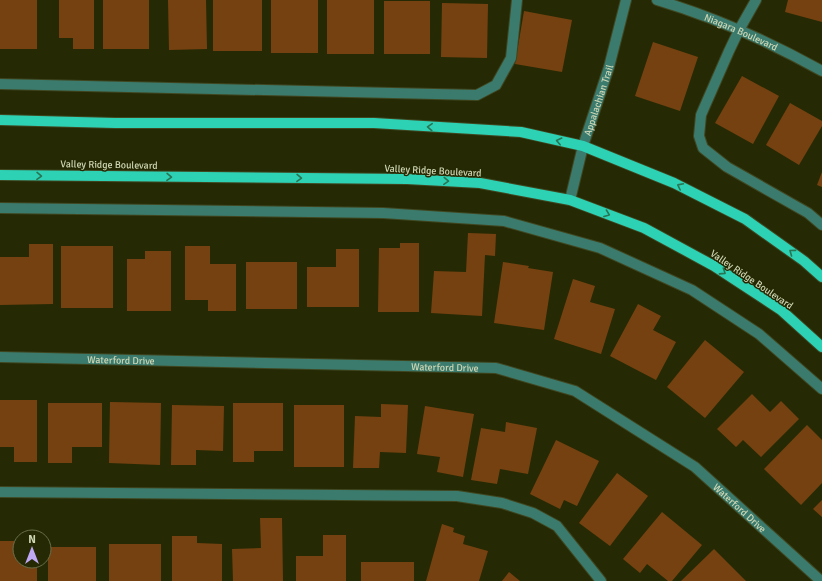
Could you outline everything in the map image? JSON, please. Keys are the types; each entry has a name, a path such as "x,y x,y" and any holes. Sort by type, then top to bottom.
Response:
{"main road":[{"path":"0,120 115,124 374,124 521,132 583,146 674,183 745,219 804,261 822,277"},
{"name":"Valley Ridge Boulevard","path":"0,175 407,179 480,183 570,200 644,228 714,266 780,310 822,347"}],"street":[{"path":"0,84 476,95 496,85 511,58 517,0"},
{"name":"Appalachian Trail","path":"570,200 583,146 609,67 626,0"},
{"name":"Niagara Boulevard","path":"657,0 739,30 791,54 822,71"},
{"path":"756,0 739,30 702,115 699,136 703,148 727,167 808,213 822,225"},
{"path":"0,208 382,213 504,221 600,248 692,290 759,334 822,389"},
{"name":"Waterford Drive","path":"0,356 496,368 575,391 695,467 821,581"},
{"path":"0,492 465,497 502,503 533,513 557,526 601,581"}],"building":[{"path":"0,0 37,0 37,49 0,49"},
{"path":"59,0 94,0 94,49 73,49 73,38 59,38"},
{"path":"103,0 149,0 149,49 103,49"},
{"path":"168,0 206,0 207,49 169,50"},
{"path":"213,0 262,0 262,51 213,51"},
{"path":"271,0 318,0 318,53 271,53"},
{"path":"327,0 374,0 374,54 327,54"},
{"path":"788,0 822,0 822,22 785,12"},
{"path":"384,1 430,1 430,54 384,54"},
{"path":"442,3 488,4 487,58 441,57"},
{"path":"524,11 572,20 562,72 515,64"},
{"path":"653,42 698,57 680,111 635,96"},
{"path":"742,76 779,96 753,144 715,123"},
{"path":"790,103 822,121 822,126 799,165 766,145"},
{"path":"822,172 822,187 817,185"},
{"path":"468,233 496,234 495,256 485,255 482,316 431,313 434,271 466,272"},
{"path":"400,243 419,243 419,312 378,312 379,248 400,248"},
{"path":"29,244 53,244 53,304 0,305 0,257 29,257"},
{"path":"61,246 113,246 113,308 61,308"},
{"path":"185,246 210,246 210,264 236,264 236,311 208,311 208,300 185,300"},
{"path":"336,249 359,249 359,307 307,307 307,267 336,267"},
{"path":"145,251 171,251 171,311 127,311 127,259 145,259"},
{"path":"246,262 297,262 297,309 246,309"},
{"path":"503,262 553,272 544,330 494,323"},
{"path":"573,279 595,286 590,302 615,309 601,354 554,339"},
{"path":"638,304 661,316 653,330 676,342 656,380 610,356"},
{"path":"705,340 744,372 705,418 667,387"},
{"path":"752,394 770,412 781,401 799,419 761,457 743,440 736,447 717,429"},
{"path":"0,400 37,400 37,462 14,462 14,447 0,447"},
{"path":"110,402 161,403 160,465 109,463"},
{"path":"48,403 102,403 102,447 72,447 72,463 48,463"},
{"path":"233,403 283,403 283,451 254,451 254,462 233,462"},
{"path":"381,404 408,405 406,453 380,452 379,468 353,468 355,416 381,417"},
{"path":"172,405 224,406 223,451 196,450 196,465 171,465"},
{"path":"294,405 344,405 344,467 294,467"},
{"path":"425,406 474,414 463,477 437,472 440,457 417,454"},
{"path":"506,422 537,428 528,474 500,469 497,484 471,480 481,428 505,432"},
{"path":"807,425 822,440 822,483 801,505 764,469"},
{"path":"556,440 599,461 577,506 564,500 560,509 530,494"},
{"path":"617,473 648,496 610,546 579,523"},
{"path":"822,500 822,517 813,509"},
{"path":"662,512 702,545 672,581 668,581 647,564 640,573 623,559"},
{"path":"260,518 282,518 283,581 233,581 232,549 261,548"},
{"path":"442,524 454,528 453,532 465,536 463,544 488,551 479,581 426,581"},
{"path":"323,535 346,535 346,581 296,581 296,556 323,556"},
{"path":"172,536 197,536 197,543 222,544 222,581 172,581"},
{"path":"0,541 12,541 12,569 37,569 37,581 0,581"},
{"path":"109,544 161,544 161,581 109,581"},
{"path":"52,547 96,547 96,581 48,581 48,569 52,569"},
{"path":"714,549 746,581 681,581"},
{"path":"361,562 414,562 414,581 361,581"},
{"path":"509,572 520,581 502,581"}]}
